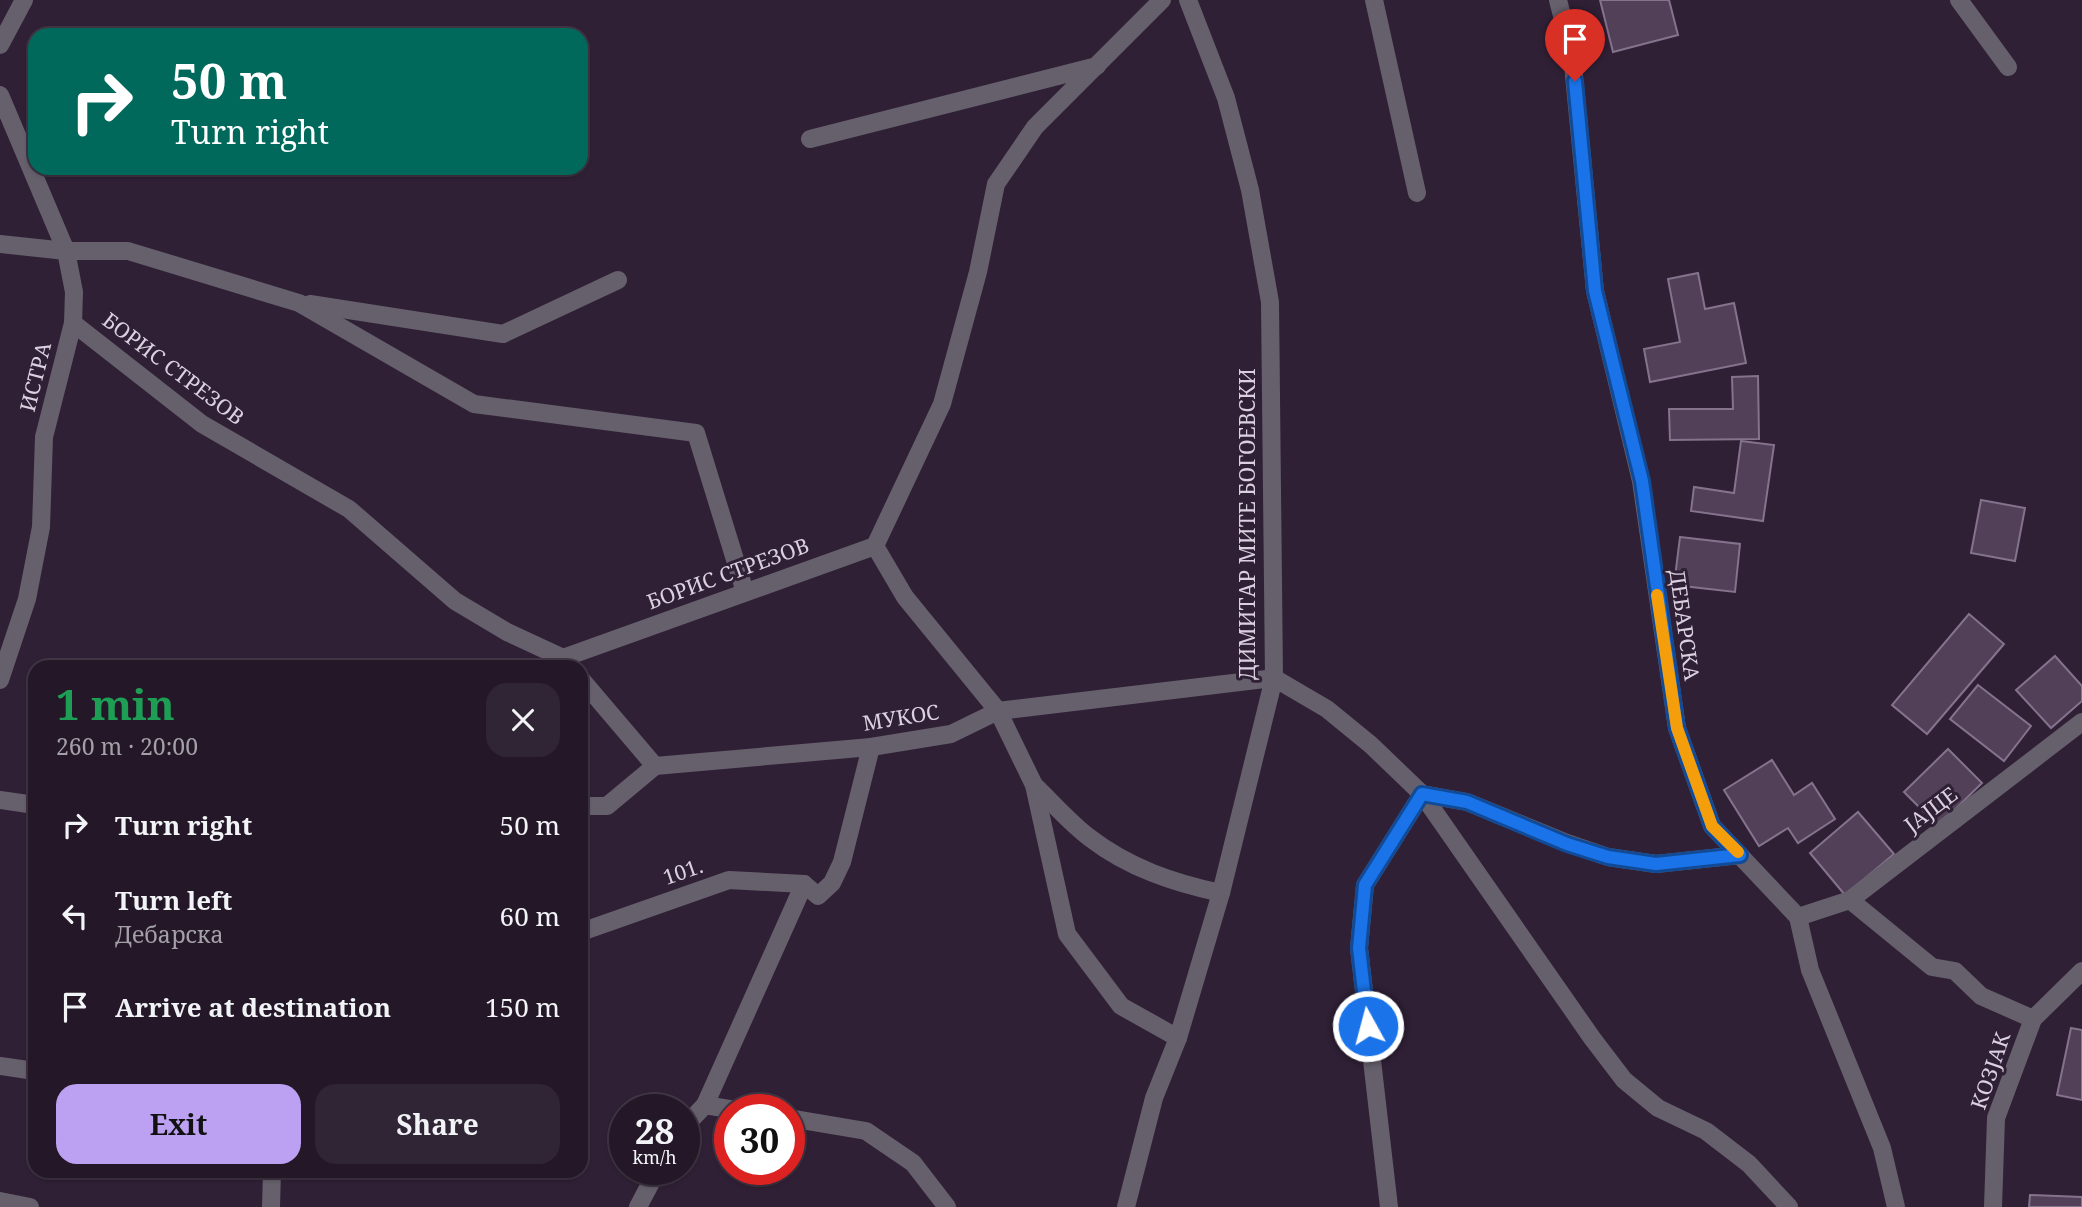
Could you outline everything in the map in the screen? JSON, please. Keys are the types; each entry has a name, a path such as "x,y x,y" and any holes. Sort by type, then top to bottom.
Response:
{"street":[{"path":"0,46 24,0"},
{"path":"1162,0 1035,127 996,184 978,272 942,404 875,545 905,597 998,711 1034,785 1067,934 1121,1006 1178,1038"},
{"name":"ДИМИТАР МИТЕ БОГОЕВСКИ","path":"1126,1207 1154,1098 1178,1038 1221,893 1274,678 1270,302 1250,190 1226,98 1188,0"},
{"path":"1374,0 1417,193"},
{"name":"ДЕБАРСКА","path":"1559,0 1572,55 1595,291 1642,481 1677,728 1712,826 1798,917"},
{"path":"1959,0 2008,67"},
{"path":"810,139 1097,66"},
{"name":"ИСТРА","path":"0,95 28,161"},
{"name":"ИСТРА","path":"0,680 27,599 41,527 44,437 73,323 74,292 66,251 34,175"},
{"path":"0,244 66,251 128,251 299,303 503,334 618,280"},
{"path":"299,303 474,404 696,433 745,592"},
{"name":"БОРИС СТРЕЗОВ","path":"73,323 202,424 349,509 455,601 507,632 563,660"},
{"name":"БОРИС СТРЕЗОВ","path":"572,660 745,592 875,545"},
{"path":"1274,678 1327,709 1371,745 1422,794 1624,1080 1658,1108 1706,1131 1738,1156 1789,1207"},
{"name":"МУКОС","path":"655,766 871,747 951,734 998,711 1274,678"},
{"path":"588,687 655,766 607,806 588,806"},
{"name":"ЈАЈЦЕ","path":"1798,917 1850,900 2082,722"},
{"name":"101.","path":"588,930 729,880 804,884 818,896 832,883 842,862 871,747"},
{"path":"1034,785 1090,839 1143,870 1180,884 1221,893"},
{"path":"1422,794 1467,802 1567,844 1608,857 1656,864 1740,855"},
{"path":"1389,1207 1359,948 1365,885 1422,794"},
{"path":"0,800 28,804"},
{"path":"700,1110 705,1105 804,884"},
{"path":"1850,900 1932,967 1955,971 1981,996 2033,1019"},
{"path":"1798,917 1810,970 1882,1148 1896,1207"},
{"name":"КОЗЈАК","path":"1993,1207 1996,1118 2033,1019 2082,971"},
{"path":"0,1066 28,1070"},
{"path":"705,1105 714,1106"},
{"path":"805,1121 866,1131 913,1163 947,1207"},
{"path":"271,1207 272,1178"},
{"path":"638,1207 650,1185"},
{"path":"0,1201 30,1207"}],"building":[{"path":"1600,0 1669,0 1678,35 1613,52"},
{"path":"1698,273 1705,309 1734,303 1746,363 1650,382 1644,349 1680,342 1668,279"},
{"path":"1758,376 1759,439 1670,440 1669,409 1733,409 1732,377"},
{"path":"1741,441 1774,445 1763,521 1691,511 1694,487 1734,493"},
{"path":"1981,500 2025,508 2015,561 1971,553"},
{"path":"1680,537 1740,544 1735,592 1674,585"},
{"path":"1969,614 2004,644 1927,734 1892,705"},
{"path":"2055,656 2082,686 2082,701 2051,728 2016,690"},
{"path":"1978,685 2031,726 2004,761 1950,719"},
{"path":"1948,749 1982,783 1938,826 1904,792"},
{"path":"1772,760 1794,795 1812,783 1835,819 1798,843 1788,828 1759,846 1724,790"},
{"path":"1858,812 1894,854 1845,895 1810,853"},
{"path":"2071,1028 2082,1030 2082,1100 2057,1095"},
{"path":"2030,1195 2082,1197 2082,1207 2029,1207"}],"slow traffic":[{"path":"1657,595 1677,728 1712,826 1738,852"}],"route":[{"path":"1368,1026 1359,948 1365,885 1422,794 1467,802 1567,844 1608,857 1656,864 1740,855 1712,826 1677,728 1642,481 1595,291 1575,81"}]}
